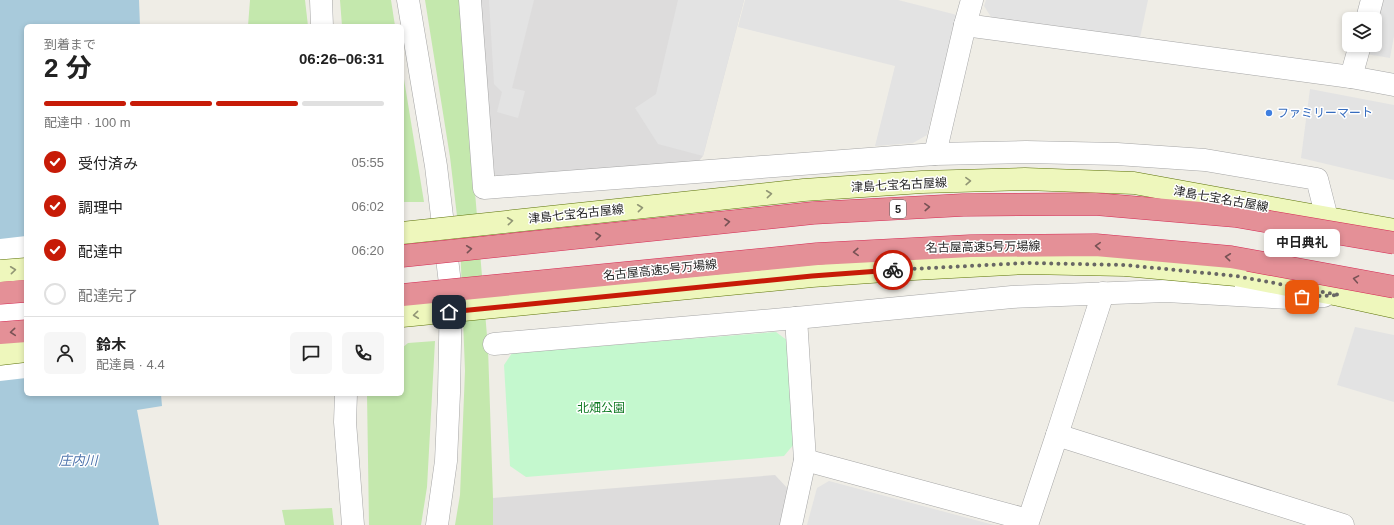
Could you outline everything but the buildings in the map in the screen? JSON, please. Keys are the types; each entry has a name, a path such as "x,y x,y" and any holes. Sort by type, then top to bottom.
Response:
{"highway":[{"name":"5","path":"404,256 813,213 963,205 1095,204 1235,216 1394,242"},
{"name":"名古屋高速5号万場線","path":"404,295 817,254 970,246 1080,245 1096,245 1231,257 1394,287"},
{"path":"0,293 24,291"},
{"path":"0,333 24,331"}],"main road":[{"name":"津島七宝名古屋線","path":"404,233 804,190 930,182 1025,180 1134,183 1394,230"},
{"path":"404,316 812,276 1026,263 1125,265 1236,276 1394,307"},
{"path":"0,271 24,269"},
{"path":"0,354 24,351"}],"street":[{"path":"320,0 322,24"},
{"path":"408,0 436,166 451,292 446,461 437,525"},
{"path":"470,0 484,188 935,154 1026,152 1102,153 1205,160 1317,179 1327,218"},
{"path":"935,154 972,0"},
{"path":"1369,12 1372,0"},
{"path":"965,25 1351,77 1394,85"},
{"path":"1351,77 1358,52"},
{"path":"494,344 796,318 1012,297 1166,291 1289,298 1339,295"},
{"path":"805,460 1028,522 1103,293"},
{"path":"791,525 805,460 796,318"},
{"path":"346,396 346,422 352,525"},
{"path":"1056,435 1343,525"}],"shaded area":[{"path":"479,0 744,0 703,156 698,162 500,178 491,172"},
{"path":"489,0 534,0 512,88 525,91 518,118 497,112 502,92 494,84"},
{"path":"678,0 744,0 703,156 658,144 635,108 656,94"},
{"path":"745,0 898,0 957,15 927,135 913,143 875,146 895,66 738,27"},
{"path":"986,0 1148,0 1140,38 993,20 984,6"},
{"path":"1380,0 1394,0 1394,36 1390,58 1366,54 1366,52 1382,52 1382,12 1377,12"},
{"path":"1310,89 1394,105 1394,180 1301,158"},
{"path":"1355,327 1394,335 1394,402 1337,385"},
{"path":"775,475 790,491 782,525 493,525 493,498"},
{"path":"829,481 994,525 807,525 817,488"}],"green space":[{"path":"250,0 305,0 308,24 248,24"},
{"path":"340,0 391,0 395,24 342,24"},
{"path":"425,0 459,0 488,348 493,525 455,525 460,495 465,371 460,241 450,157"},
{"path":"404,79 424,202 404,202"},
{"name":"北畑公園","path":"776,332 788,341 794,444 784,456 526,477 510,466 504,365 512,353"},
{"path":"435,341 427,487 421,525 369,525 367,396 404,396 404,346 408,343"},
{"path":"332,508 334,525 285,525 282,510"}],"water":[{"name":"庄内川","path":"0,0 139,0 140,24 24,24 24,396 161,396 162,406 137,410 159,525 0,525"}],"pier":[{"path":"24,236 24,378 0,381 0,239"}],"way so far":[{"path":"893,270 1026,263 1125,265 1236,276 1339,295 1302,297"}],"place":[{"name":"ファミリーマート","path":"1269,113"},
{"name":"中日典礼","path":"1302,297"}],"route":[{"path":"449,312 812,276 893,270"}]}
